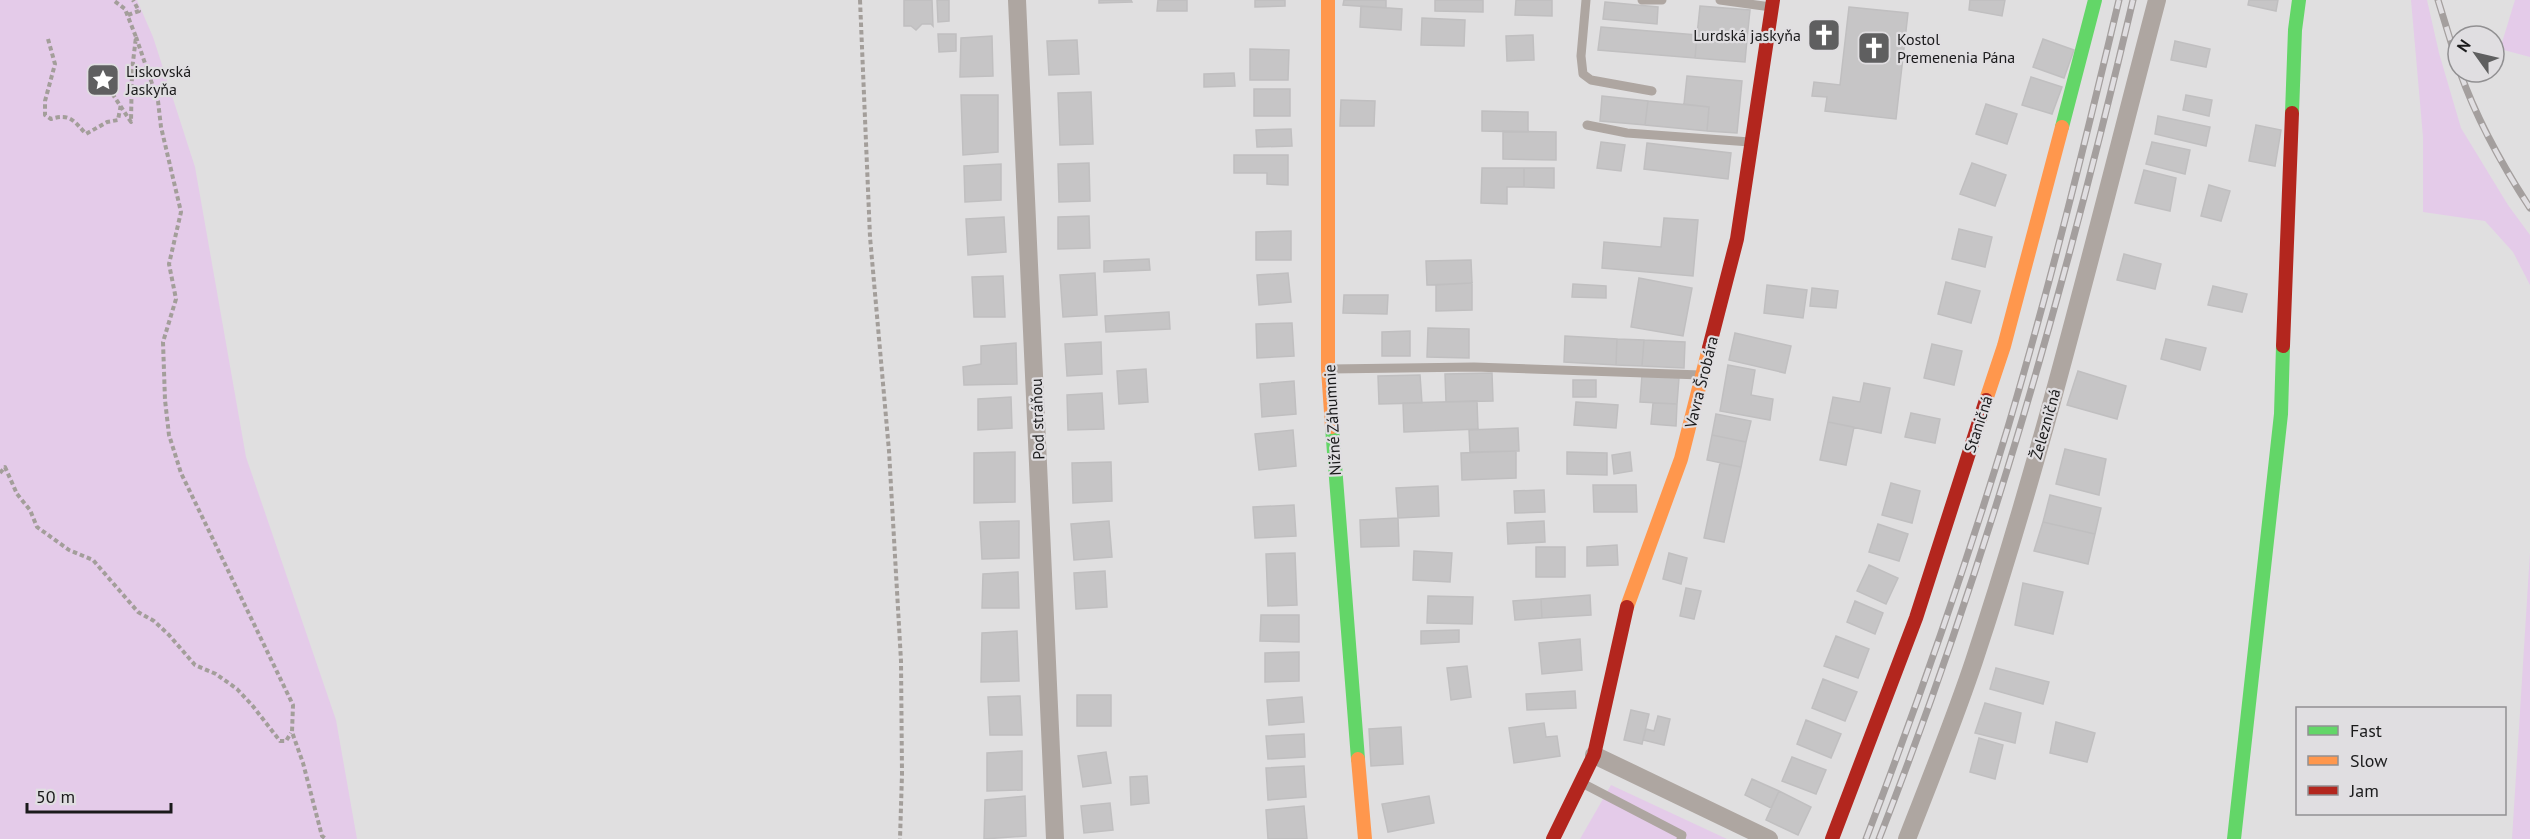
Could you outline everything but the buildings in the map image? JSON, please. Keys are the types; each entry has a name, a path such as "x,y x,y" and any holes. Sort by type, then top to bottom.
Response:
{"street":[{"name":"Pod stráňou","path":"1017,0 1055,839"},
{"name":"Nižné Záhumnie","path":"1328,0 1328,369 1338,528 1365,839"},
{"name":"Staničná","path":"1832,839 1916,618 2004,346 2095,0"},
{"name":"Železničná","path":"1907,839 1974,662 2001,576 2052,403 2157,0"},
{"path":"2234,839 2281,414 2295,30 2299,0"},
{"name":"Vavra Šrobára","path":"1553,839 1594,755 1623,617 1681,459 1737,239 1773,4"},
{"path":"1594,755 1769,839"}],"lane":[{"path":"1586,0 1581,56 1583,74 1591,80 1652,91"},
{"path":"1642,0 1662,0"},
{"path":"1720,0 1773,4"},
{"path":"1587,124 1627,133 1752,142"},
{"path":"1328,369 1474,367 1702,376"},
{"path":"1581,783 1682,835 1681,839"}],"path":[{"path":"0,473 5,467 17,494 30,510 37,528 69,550 93,560 138,612 154,621 169,634 195,665 237,689 280,741 286,741 291,732 293,705 182,473 169,435 163,342 177,299 169,264 181,212 160,127 158,101 128,15 125,9 113,0"},
{"path":"128,15 139,11 133,0"},
{"path":"860,0 870,226 889,451 900,651 902,774 900,839"},
{"path":"104,81 131,122 132,70 136,37"},
{"path":"48,39 55,64 45,101 45,115 51,119 62,116 73,120 86,134 106,122 118,120 121,104"},
{"path":"291,732 303,763 322,836 326,839"}],"shaded area":[{"path":"0,0 137,0 153,37 195,167 246,457 336,720 357,839 0,839"},
{"path":"2411,0 2427,0 2446,84 2448,84 2461,128 2508,205 2530,235 2530,285 2513,252 2485,221 2423,212 2423,137"},
{"path":"2515,0 2530,0 2530,57 2506,51 2506,29"},
{"path":"2530,552 2530,839 2512,839"},
{"path":"1611,785 1727,839 1580,839"}],"railway":[{"path":"1866,839 1941,634 2008,427 2066,214 2119,0"},
{"path":"1879,839 1954,633 2021,424 2080,213 2133,0"},
{"path":"2438,0 2446,26"},
{"path":"2465,84 2491,142 2530,208"}],"traffic: fast":[{"path":"2062,127 2095,0"},
{"path":"2292,113 2295,30 2299,0"},
{"path":"2234,839 2281,414 2283,346"},
{"path":"1332,427 1358,759"}],"traffic: slow":[{"path":"1328,0 1328,369 1332,427"},
{"path":"1986,400 2004,346 2062,127"},
{"path":"1627,607 1681,459 1709,348"},
{"path":"1358,759 1365,839"}],"traffic: jam":[{"path":"1709,348 1737,239 1773,0"},
{"path":"2283,346 2292,113"},
{"path":"1832,839 1916,618 1986,400"},
{"path":"1553,839 1594,755 1627,607"}],"place":[{"name":"Lurdská jaskyňa","path":"1824,35"},
{"name":"Kostol Premenenia Pána","path":"1874,48"},
{"name":"Liskovská Jaskyňa","path":"103,80"}]}
